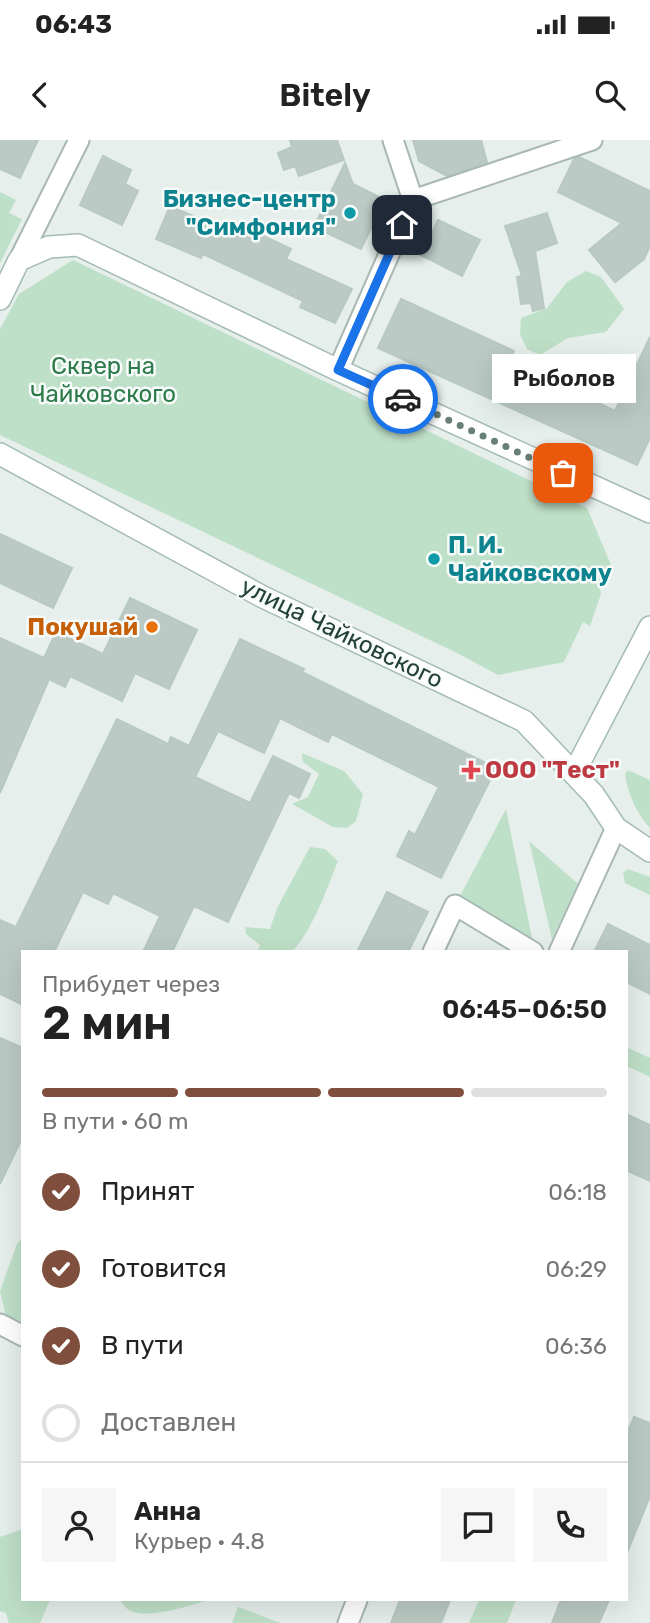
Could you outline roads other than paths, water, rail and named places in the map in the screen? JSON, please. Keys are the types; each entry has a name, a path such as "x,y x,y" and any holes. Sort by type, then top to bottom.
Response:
{"main road":[{"path":"0,299 19,260 49,247 78,245 338,370 650,512"},
{"name":"улица Чайковского","path":"1,454 263,597 524,721 594,795 616,828 650,852"},
{"path":"574,773 650,627"}],"street":[{"path":"19,260 79,140"},
{"path":"338,370 413,200 393,140"},
{"path":"413,200 592,140"},
{"path":"560,950 616,828"},
{"path":"434,950 454,905 530,950"},
{"path":"0,1324 21,1335"},
{"path":"348,1623 358,1601"}],"place":[{"name":"Бизнес-центр \"Симфония\"","path":"350,213"},
{"name":"Рыболов","path":"563,473"},
{"name":"П. И. Чайковскому","path":"434,559"},
{"name":"Покушай","path":"152,627"},
{"name":"ООО \"Тест\"","path":"471,770"}],"park label":[{"name":"Сквер на Чайковского","path":"103,380"}]}
